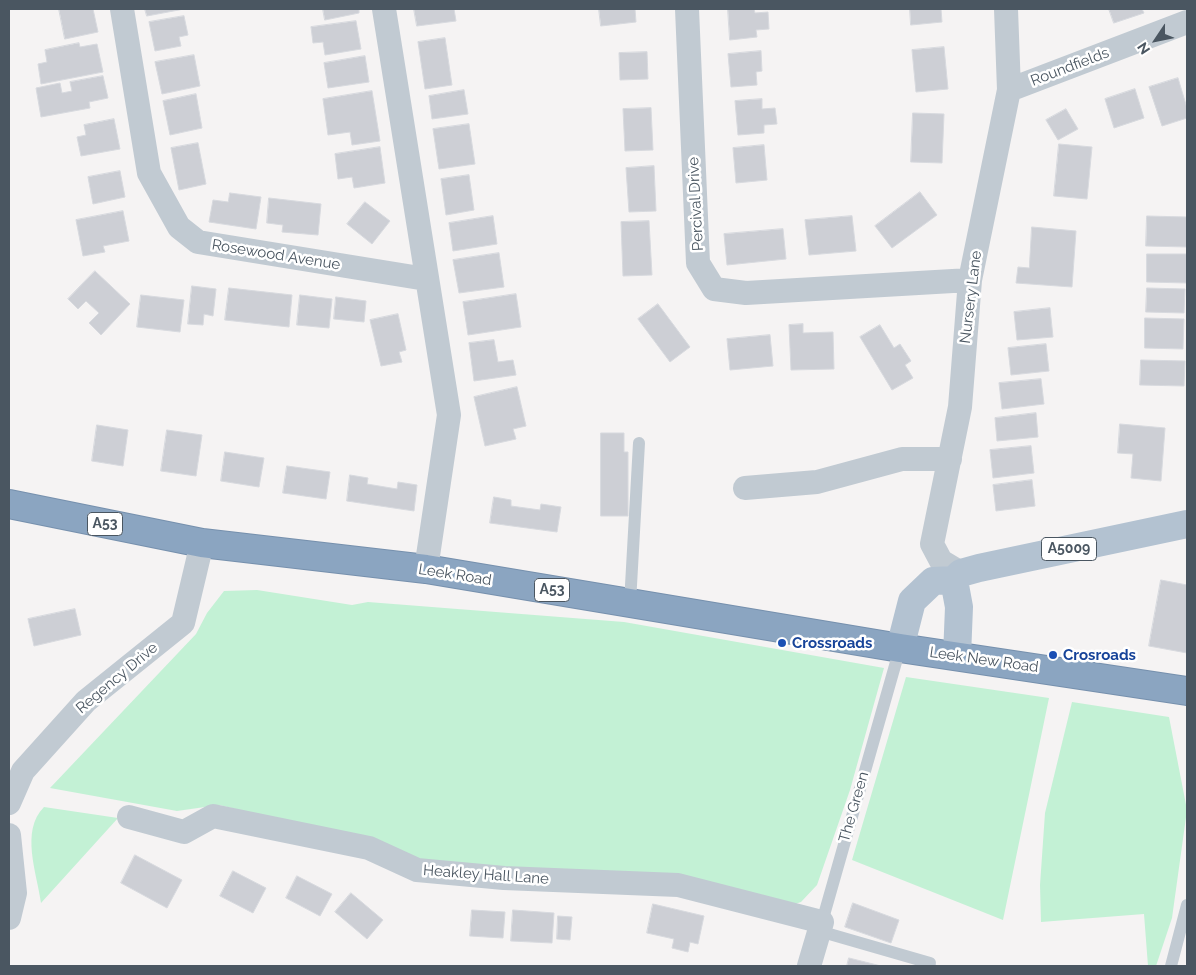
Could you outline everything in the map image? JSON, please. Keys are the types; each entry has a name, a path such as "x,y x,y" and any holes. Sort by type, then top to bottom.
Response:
{"highway":[{"name":"Leek Road","path":"9,504 202,543 426,570 900,648"},
{"name":"Leek New Road","path":"900,648 1187,690"}],"main road":[{"name":"A5009","path":"900,648 912,601 933,581 1187,525"},
{"path":"957,577 959,607 958,656"}],"street":[{"name":"Rosewood Avenue","path":"122,9 149,173 179,227 198,242 426,279"},
{"path":"384,9 449,415 426,570"},
{"name":"Percival Drive","path":"687,9 698,263 714,289 746,293 970,280"},
{"name":"Nursery Lane","path":"957,577 941,562 932,544 960,407 970,280 1008,90 1006,9"},
{"name":"Roundfields","path":"1008,90 1187,22"},
{"path":"745,488 817,482 902,459 950,459"},
{"name":"Regency Drive","path":"9,803 23,771 86,701 183,623 202,543"},
{"name":"Heakley Hall Lane","path":"129,817 184,832 213,816 244,821 369,848 417,870 504,878 678,885 820,926"},
{"path":"9,835 15,893 9,918"},
{"name":"The Green","path":"809,966 820,926"}],"lane":[{"path":"630,603 639,443"},
{"name":"The Green","path":"820,926 900,648"},
{"path":"1171,966 1187,905"},
{"path":"820,926 930,962"}],"green space":[{"path":"257,590 352,605 368,602 624,622 884,668 850,790 817,885 801,902 786,907 419,864 366,840 219,805 177,811 50,788 196,634 207,613 224,591"},
{"path":"906,677 1049,698 1003,920 852,860"},
{"path":"1072,702 1169,717 1187,810 1172,918 1156,966 1148,966 1144,914 1041,922 1040,885 1045,813"},
{"path":"44,807 118,818 41,903 31,840 37,817"}],"building":[{"path":"59,9 93,9 98,32 65,39"},
{"path":"145,9 184,9 147,16"},
{"path":"323,9 359,9 359,13 325,20"},
{"path":"414,9 454,9 456,21 417,26"},
{"path":"599,9 635,9 636,22 601,26"},
{"path":"728,9 754,9 755,13 768,12 769,29 756,30 757,37 730,40"},
{"path":"910,9 941,9 942,22 911,25"},
{"path":"1109,9 1142,9 1144,13 1114,23"},
{"path":"184,16 188,35 179,37 181,46 155,51 149,22"},
{"path":"356,21 361,49 325,55 323,42 313,43 311,27"},
{"path":"445,38 452,85 425,89 418,42"},
{"path":"79,43 80,47 97,44 103,72 41,84 38,64 47,62 45,50"},
{"path":"944,47 948,89 916,92 912,50"},
{"path":"761,51 762,71 756,72 757,85 731,87 728,54"},
{"path":"647,52 648,79 620,80 619,53"},
{"path":"194,55 200,86 162,94 155,62"},
{"path":"365,56 369,82 328,88 324,63"},
{"path":"103,76 108,98 89,102 90,108 41,117 36,88 60,83 62,93 72,91 70,82"},
{"path":"1178,78 1187,108 1187,118 1162,126 1149,87"},
{"path":"1135,89 1144,118 1114,128 1105,99"},
{"path":"464,90 468,114 432,119 429,96"},
{"path":"372,91 380,141 352,145 350,132 328,135 323,99"},
{"path":"196,94 202,128 170,135 163,101"},
{"path":"762,99 762,109 775,108 777,124 764,125 764,133 738,135 735,101"},
{"path":"651,108 653,150 625,151 623,109"},
{"path":"1066,109 1078,129 1058,140 1046,120"},
{"path":"913,113 944,114 942,163 911,162"},
{"path":"114,119 120,149 81,156 77,137 86,135 84,125"},
{"path":"469,124 475,164 439,169 433,129"},
{"path":"198,143 206,184 179,190 171,148"},
{"path":"1059,144 1092,147 1087,199 1054,196"},
{"path":"764,145 767,180 736,183 733,148"},
{"path":"380,147 385,183 354,188 352,177 338,179 335,154"},
{"path":"654,166 656,211 629,212 626,168"},
{"path":"120,171 125,197 93,204 88,177"},
{"path":"469,175 474,210 446,215 441,179"},
{"path":"920,192 937,215 892,248 875,226"},
{"path":"230,193 261,197 256,229 209,222 213,200 228,202"},
{"path":"269,198 321,204 318,235 282,232 283,225 267,223"},
{"path":"365,202 390,221 372,244 347,224"},
{"path":"123,211 129,241 103,246 105,252 83,256 76,220"},
{"path":"493,216 497,244 453,251 449,223"},
{"path":"852,216 856,251 809,255 805,220"},
{"path":"1147,216 1187,217 1187,247 1146,246"},
{"path":"649,221 652,275 623,276 621,222"},
{"path":"1032,227 1076,231 1072,287 1016,283 1018,267 1029,268"},
{"path":"783,229 786,259 727,265 724,234"},
{"path":"499,253 504,287 459,293 453,260"},
{"path":"1147,254 1187,254 1187,283 1147,282"},
{"path":"95,271 130,304 101,335 89,323 99,313 86,301 78,309 68,299"},
{"path":"192,286 216,289 213,316 204,314 203,325 188,324"},
{"path":"229,288 292,295 289,327 225,320"},
{"path":"1147,288 1185,289 1184,313 1146,312"},
{"path":"516,294 521,327 468,335 463,302"},
{"path":"141,295 184,300 180,332 137,327"},
{"path":"300,295 332,299 329,328 297,325"},
{"path":"336,297 366,301 364,322 334,319"},
{"path":"658,304 690,347 670,362 638,319"},
{"path":"1050,308 1053,337 1017,340 1014,312"},
{"path":"398,314 406,350 399,352 402,362 381,366 370,320"},
{"path":"1145,318 1184,319 1183,349 1145,348"},
{"path":"803,324 803,333 833,332 834,369 791,370 789,325"},
{"path":"880,325 894,348 900,344 911,361 905,365 913,378 892,390 860,337"},
{"path":"770,335 773,366 730,370 727,339"},
{"path":"494,340 498,362 513,360 516,375 474,381 469,343"},
{"path":"1046,344 1049,371 1011,375 1008,348"},
{"path":"1141,360 1185,361 1184,386 1140,385"},
{"path":"1041,379 1044,404 1002,409 999,383"},
{"path":"517,387 526,426 513,429 516,439 485,446 474,397"},
{"path":"1036,413 1038,437 997,441 995,418"},
{"path":"1120,424 1165,428 1161,481 1131,478 1133,454 1118,453"},
{"path":"97,425 128,430 123,466 92,461"},
{"path":"167,430 202,435 196,476 161,471"},
{"path":"601,433 624,433 624,452 628,452 628,516 601,516"},
{"path":"1031,446 1034,473 993,478 990,450"},
{"path":"225,452 264,458 259,487 221,481"},
{"path":"287,466 330,472 326,499 283,493"},
{"path":"350,475 368,478 367,484 397,489 398,482 417,485 414,511 347,501"},
{"path":"1032,480 1035,506 996,511 993,485"},
{"path":"494,497 511,500 511,506 540,510 541,504 561,507 557,532 490,523"},
{"path":"1161,580 1187,585 1187,653 1149,646"},
{"path":"75,609 81,635 34,646 28,619"},
{"path":"135,855 182,880 167,908 121,883"},
{"path":"233,871 266,888 253,913 220,896"},
{"path":"297,876 332,894 320,916 286,898"},
{"path":"351,893 383,920 367,939 335,912"},
{"path":"853,903 899,920 891,943 845,927"},
{"path":"653,904 704,916 698,944 690,942 688,952 672,948 674,939 647,933"},
{"path":"472,910 505,912 503,938 470,936"},
{"path":"513,910 554,913 552,943 511,941"},
{"path":"558,916 572,917 570,940 557,939"},
{"path":"849,958 881,966 847,966"}],"place":[{"name":"Crossroads","path":"782,643"},
{"name":"Crosroads","path":"1053,655"}]}
